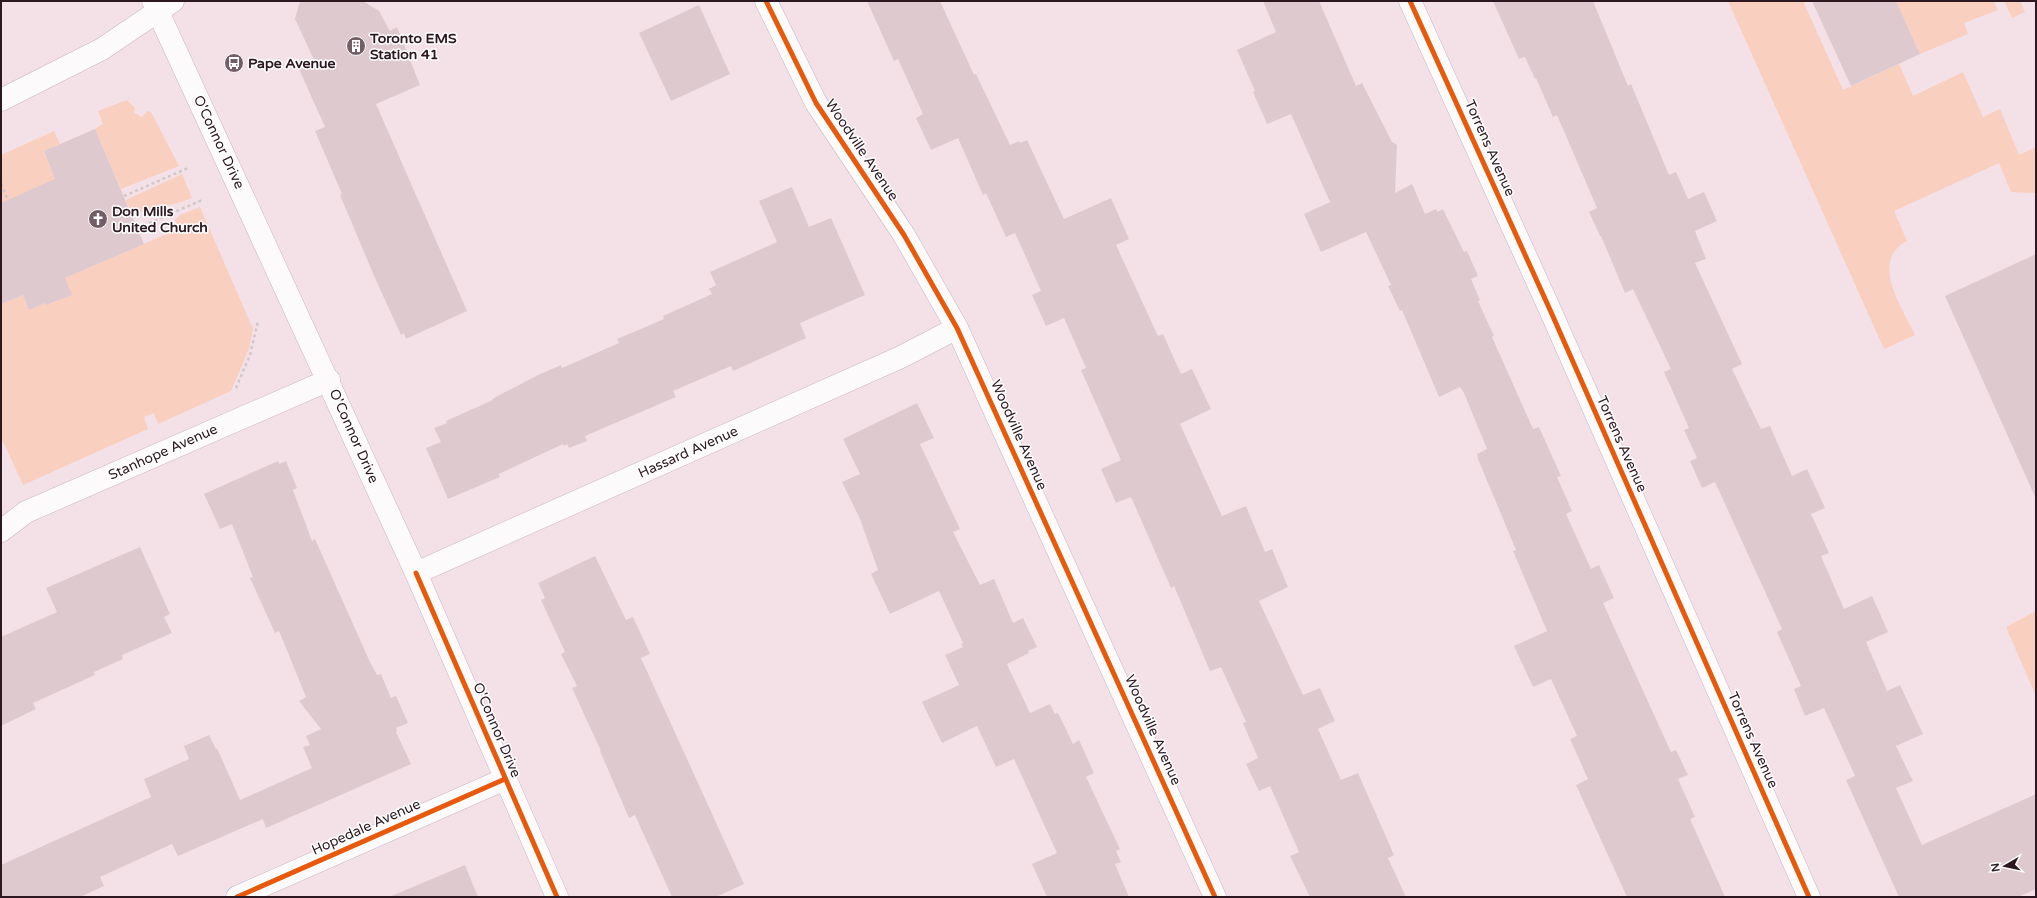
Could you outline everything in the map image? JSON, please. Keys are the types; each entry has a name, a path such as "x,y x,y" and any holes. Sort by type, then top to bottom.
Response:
{"street":[{"name":"Woodville Avenue","path":"766,1 816,103 904,235 958,328 1215,897"},
{"name":"Torrens Avenue","path":"1410,1 1551,312 1809,897"},
{"path":"1,100 102,49 161,4"},
{"name":"O'Connor Drive","path":"161,4 416,573 558,897"},
{"name":"Hassard Avenue","path":"416,573 901,357 958,328"},
{"name":"Stanhope Avenue","path":"1,530 26,512 329,380"},
{"name":"Hopedale Avenue","path":"237,897 505,779"}],"path":[{"path":"124,196 188,168"},
{"path":"1,184 8,200"},
{"path":"138,228 202,200"},
{"path":"235,389 250,355 258,321"}],"shaded area":[{"path":"1728,1 1803,1 1843,90 1899,64 1913,96 1963,72 1983,117 2000,109 2019,155 2036,147 2036,193 2011,192 1999,163 1894,211 1907,241 1896,250 1890,260 1889,272 1897,298 1915,335 1884,349"},
{"path":"1896,1 1994,1 1998,10 1964,23 1968,34 1920,54"},
{"path":"2004,1 2020,1 2025,12 2012,18"},
{"path":"127,100 135,108 134,113 142,117 147,111 151,112 179,166 121,189 95,129 103,124 98,111"},
{"path":"54,131 60,144 44,152 71,216 1,208 1,155"},
{"path":"182,174 192,198 132,214 126,200"},
{"path":"200,207 253,329 249,349 231,391 158,424 154,413 144,417 148,429 23,485 1,437 1,304 23,295 29,310 45,303 46,305 71,295 65,278 178,229 175,220 180,215"},
{"path":"2036,611 2036,696 2006,627"}],"building":[{"path":"300,1 363,1 379,11 390,31 397,27 420,85 376,104 467,311 406,339 404,333 401,335 375,278 315,131 325,127 299,69 315,62 295,19"},
{"path":"867,1 940,1 974,75 976,74 1010,145 1019,141 1020,143 1027,140 1064,219 1111,198 1129,239 1116,245 1158,336 1163,334 1181,374 1192,369 1211,409 1180,424 1222,516 1246,506 1265,552 1272,549 1288,587 1259,601 1303,695 1320,688 1335,721 1318,729 1341,780 1358,773 1394,855 1388,858 1406,897 1310,897 1290,856 1299,852 1270,786 1259,791 1246,764 1258,758 1243,723 1246,722 1221,667 1210,671 1174,586 1171,588 1131,497 1116,503 1101,469 1121,460 1081,370 1086,368 1064,318 1046,326 1032,295 1041,291 1015,233 1006,237 986,193 983,195 958,138 931,150 916,118 923,114 898,59 894,61"},
{"path":"1263,1 1319,1 1356,86 1362,83 1392,142 1397,145 1395,193 1412,184 1425,214 1436,209 1437,212 1443,209 1464,252 1467,251 1478,276 1471,279 1480,300 1478,301 1494,336 1492,337 1533,429 1539,427 1561,476 1557,477 1572,511 1566,514 1591,569 1599,565 1614,598 1603,603 1671,752 1676,750 1688,775 1678,779 1695,817 1690,819 1725,897 1627,897 1576,785 1588,779 1570,739 1577,736 1551,679 1533,687 1514,646 1547,631 1513,551 1516,550 1478,459 1477,454 1487,449 1464,393 1460,387 1439,397 1402,310 1400,311 1388,286 1391,285 1366,232 1321,252 1304,214 1330,202 1291,114 1267,124 1253,92 1255,91 1237,50 1276,32"},
{"path":"1493,1 1593,1 1628,86 1631,84 1669,175 1676,172 1688,199 1704,192 1717,221 1695,231 1706,259 1695,263 1742,364 1732,369 1761,429 1770,426 1792,476 1807,469 1825,508 1811,514 1829,553 1821,556 1844,609 1872,596 1888,632 1866,642 1887,691 1900,685 1923,734 1896,746 1913,781 1896,788 1922,845 2036,794 2036,889 2018,897 1899,897 1846,780 1855,776 1824,708 1805,716 1794,689 1801,686 1777,632 1782,629 1715,482 1702,488 1690,461 1697,458 1684,430 1689,428 1664,372 1671,369 1633,289 1625,293 1601,236 1589,212 1597,208 1557,115 1553,117 1525,57 1519,59"},
{"path":"1812,1 1896,1 1920,54 1851,86"},
{"path":"699,5 730,74 671,101 639,33"},
{"name":"Don Mills United Church","path":"95,129 144,244 65,278 72,295 46,305 45,303 29,310 23,295 1,304 1,203 55,179 44,151"},
{"path":"792,187 809,227 831,218 865,295 800,323 806,338 733,371 731,366 673,391 676,397 585,436 587,441 569,448 567,444 564,446 563,444 499,474 500,477 448,499 426,448 441,442 434,428 493,400 492,399 536,376 561,365 562,368 619,343 617,339 664,319 663,316 712,294 709,289 716,285 710,272 777,242 759,201"},
{"path":"2036,254 2036,499 1945,296"},
{"path":"917,403 934,438 920,444 960,529 953,532 980,585 994,579 1013,623 1023,618 1037,647 1028,651 1029,653 1007,664 1030,713 1050,704 1055,714 1058,713 1073,744 1079,740 1094,773 1086,777 1120,849 1116,851 1121,862 1115,864 1129,897 1047,897 1032,864 1057,853 1014,759 996,767 977,726 942,743 922,702 959,685 945,655 963,647 961,644 963,643 939,591 890,614 871,574 878,570 860,519 842,482 860,474 843,439"},
{"path":"278,461 279,464 286,461 297,488 293,490 312,541 315,539 370,662 377,675 381,674 391,698 396,696 408,723 396,728 396,732 411,764 266,828 263,819 178,856 172,844 100,877 104,886 80,897 1,897 1,865 151,797 144,779 189,759 184,746 209,735 216,749 217,748 240,800 312,768 303,747 310,745 306,736 321,729 299,701 306,697 279,631 275,633 250,578 253,577 232,524 220,529 204,494"},
{"path":"140,547 170,614 164,617 172,633 122,655 123,659 94,672 95,675 33,703 36,709 1,726 1,637 57,612 46,588"},
{"path":"595,556 626,620 633,617 650,654 641,658 744,884 716,897 672,897 635,815 629,818 601,751 572,688 577,686 561,654 565,652 541,600 545,598 538,583"},
{"path":"465,865 478,897 389,897"}],"cycle path":[{"path":"766,1 816,103 904,235 957,328 1215,897"},
{"path":"1410,1 1551,312 1809,897"},
{"path":"416,573 557,897"},
{"path":"237,897 505,779"}],"place":[{"name":"Toronto EMS Station 41","path":"356,46"},
{"name":"Pape Avenue","path":"234,63"},
{"name":"Don Mills United Church","path":"98,219"}]}
